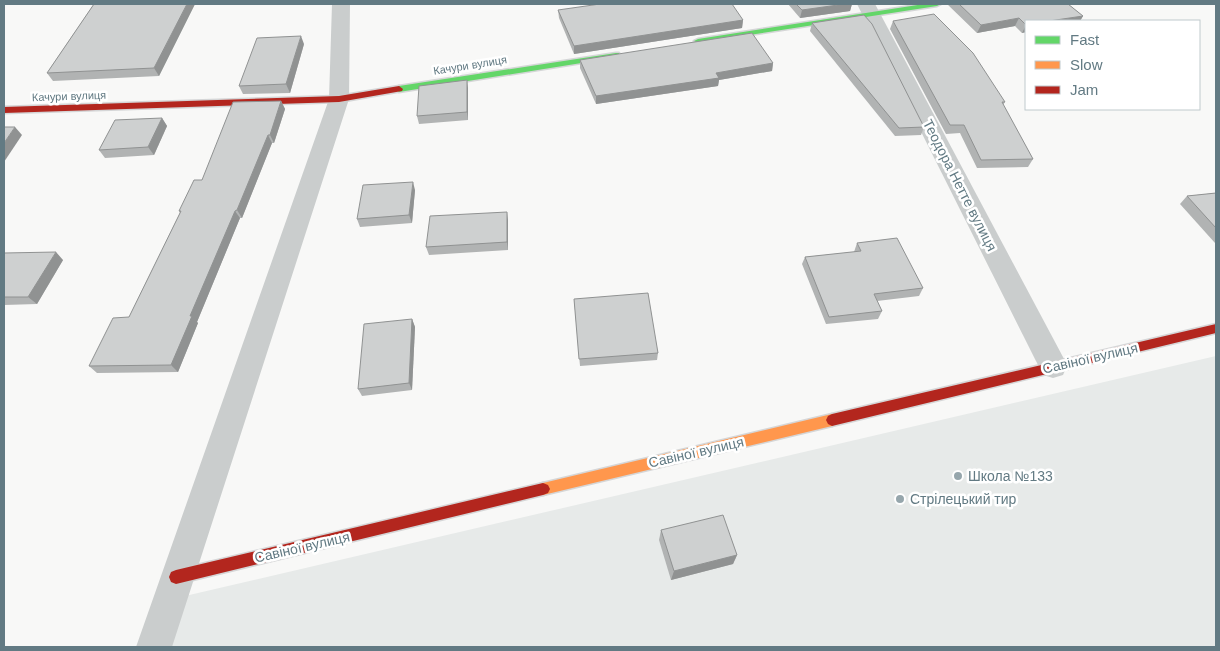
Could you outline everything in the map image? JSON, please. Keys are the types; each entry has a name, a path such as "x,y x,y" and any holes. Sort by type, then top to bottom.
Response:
{"street":[{"path":"154,647 176,577 339,99 341,4"},
{"path":"684,44 869,9 936,4"},
{"name":"Теодора Нетте вулиця","path":"869,9 1053,366"},
{"name":"Качури вулиця","path":"4,110 339,99 625,53"},
{"name":"Савіної вулиця","path":"176,577 1216,328"}],"shaded area":[{"name":"Школа №133","path":"1216,356 1216,647 171,647 185,596"}],"building":[{"path":"94,4 187,4 154,68 47,73"},
{"path":"600,4 732,4 743,20 574,46 558,10"},
{"path":"796,4 845,4 802,10"},
{"path":"959,4 1068,4 1083,16 1056,20 1025,20 1025,24 1019,18 981,25"},
{"path":"934,14 973,53 1005,102 1002,102 1033,159 981,160 964,125 950,125 893,21"},
{"path":"864,15 872,24 924,127 899,128 812,23"},
{"path":"752,33 773,63 716,73 719,78 596,96 580,60"},
{"path":"301,36 286,84 239,86 257,38"},
{"path":"467,80 467,112 417,116 419,86"},
{"path":"281,101 270,135 268,135 235,211 171,365 89,366 113,318 129,317 181,211 179,211 194,180 202,180 233,102"},
{"path":"162,118 148,147 99,150 115,120"},
{"path":"4,127 15,127 4,143"},
{"path":"413,182 409,215 357,219 363,185"},
{"path":"1216,193 1216,228 1187,196"},
{"path":"507,212 507,242 426,247 430,216"},
{"path":"897,238 923,288 874,294 882,311 829,317 805,257 861,251 857,243"},
{"path":"56,252 28,297 4,297 4,253"},
{"path":"648,293 658,353 579,359 574,299"},
{"path":"412,319 409,383 358,389 364,324"},
{"path":"723,515 737,555 674,571 661,530"}],"traffic: fast":[{"path":"698,41 937,4"},
{"path":"399,89 616,55"}],"traffic: slow":[{"path":"543,489 832,420"}],"traffic: jam":[{"path":"4,110 339,99 399,89"},
{"path":"832,420 1216,328"},
{"path":"176,577 543,489"}],"place":[{"name":"Школа №133","path":"958,476"},
{"name":"Стрілецький тир","path":"900,499"}]}
